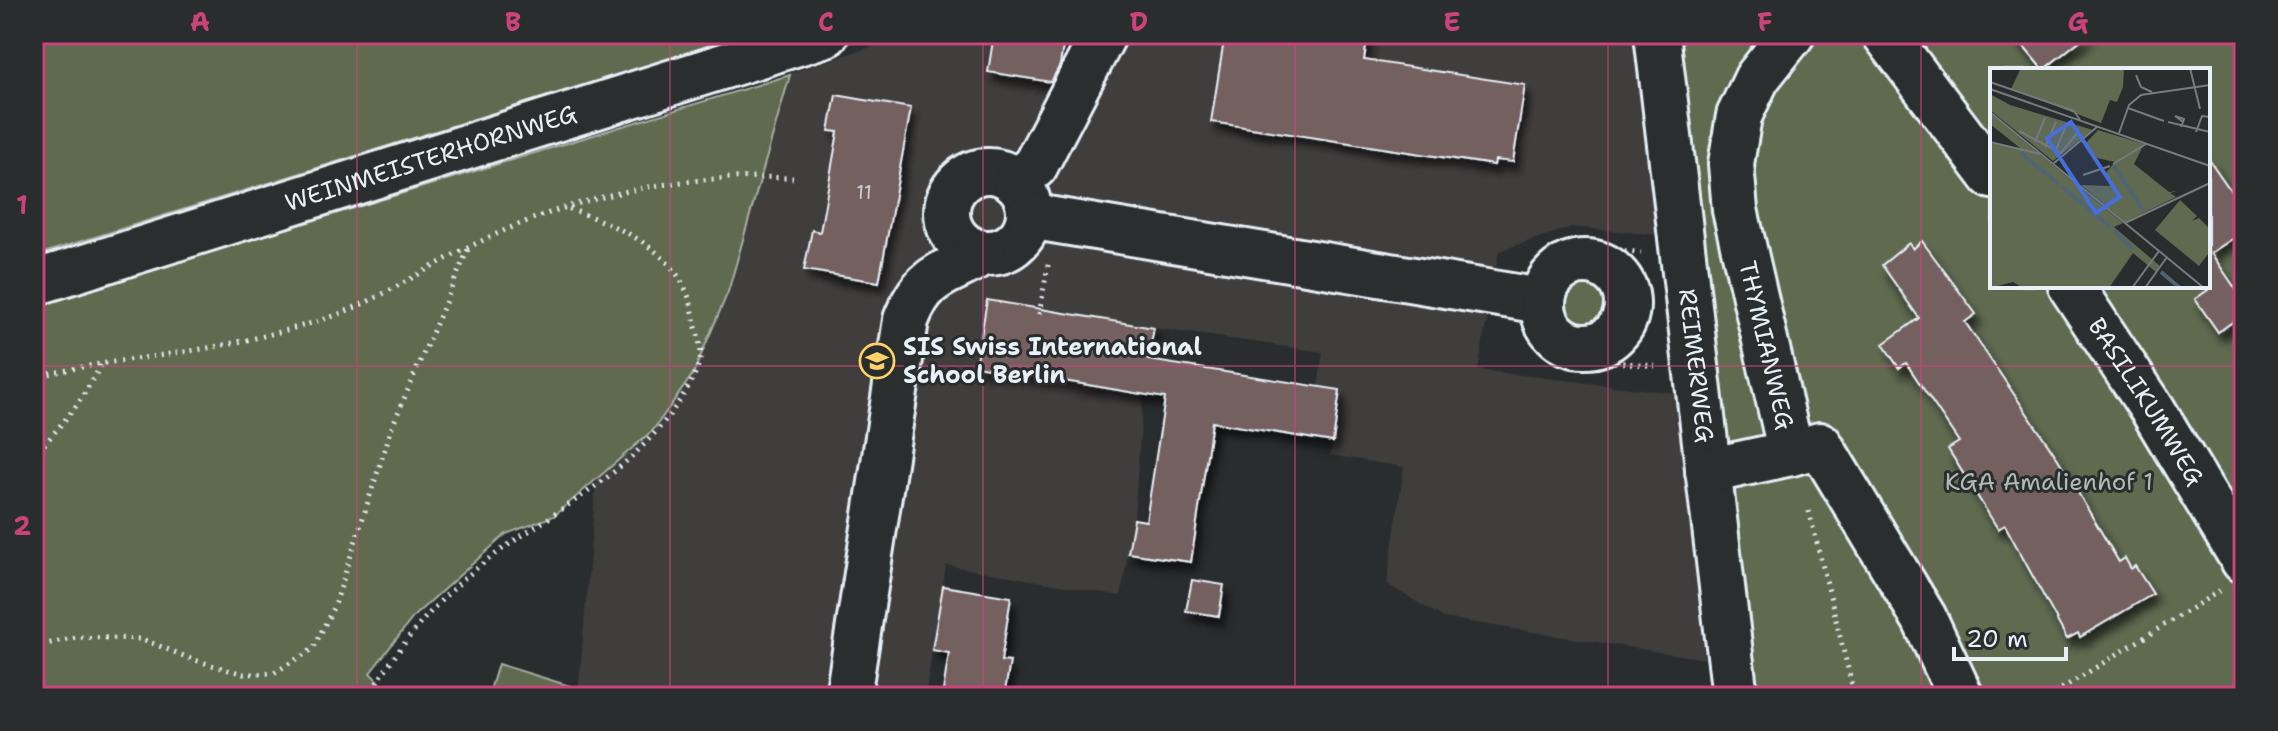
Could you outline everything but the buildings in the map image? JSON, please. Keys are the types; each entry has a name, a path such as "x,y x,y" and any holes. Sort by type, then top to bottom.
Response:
{"street":[{"name":"WEINMEISTERHORNWEG","path":"34,283 826,34"},
{"path":"848,697 906,320 916,295 931,280 983,253 1009,248 1026,228 1034,206 1035,166 1104,34"},
{"name":"REIMERWEG","path":"1657,34 1735,697"},
{"name":"THYMIANWEG","path":"1792,34 1757,78 1739,116 1731,164 1735,210 1791,453 1820,445 1924,618 1961,697"},
{"path":"1885,34 1990,173"},
{"path":"983,253 970,249 951,229 948,202 964,179 990,171 1034,206 1532,299 1553,333 1577,346 1605,342 1624,321 1627,308 1621,281 1611,270 1585,261 1571,263 1559,270 1532,299"},
{"name":"BASILIKUMWEG","path":"2072,288 2153,410 2238,572"},
{"path":"1627,308 1690,314"},
{"path":"1708,471 1791,453"}],"path":[{"path":"34,378 102,363 241,341 328,318 375,301 469,247 564,207 657,183 734,175 793,178"},
{"path":"1034,206 1039,314"},
{"path":"368,697 414,629 465,578 526,531 581,499 638,454 683,397 701,357 692,302 682,279 666,258 622,229 564,207"},
{"path":"1648,254 1571,243 1538,262 1528,279 1532,299 1525,316 1534,334 1547,348 1564,357 1663,366"},
{"path":"34,647 76,637 142,639 191,659 243,674 274,673 313,649 336,602 392,427 469,247"},
{"path":"34,457 78,404 102,363"},
{"path":"1791,453 1806,497 1855,697"},
{"path":"2048,697 2238,572"}],"shaded area":[{"name":"SIS Swiss International School Berlin","path":"911,34 1632,34 1660,235 1572,227 1499,251 1478,370 1682,394 1704,659 1444,618 1387,584 1404,467 1330,455 1340,391 1318,387 1323,352 1154,328 1143,394 1134,519 1121,596 946,565 925,697 578,697 626,126"}],"green space":[{"path":"34,34 747,34 34,256"},
{"name":"KGA Amalienhof 1","path":"1674,34 2244,34 2244,697 1754,697"},
{"path":"790,75 728,292 693,374 653,430 554,516 506,534 415,615 370,673 394,697 34,697 34,306"},
{"path":"1585,276 1596,278 1605,285 1612,294 1612,316 1605,325 1596,332 1585,334 1574,332 1565,325 1558,316 1556,305 1558,294 1565,285 1574,278"},
{"path":"498,664 606,697 488,697"}],"place":[{"name":"SIS Swiss International School Berlin","path":"877,361"}]}
